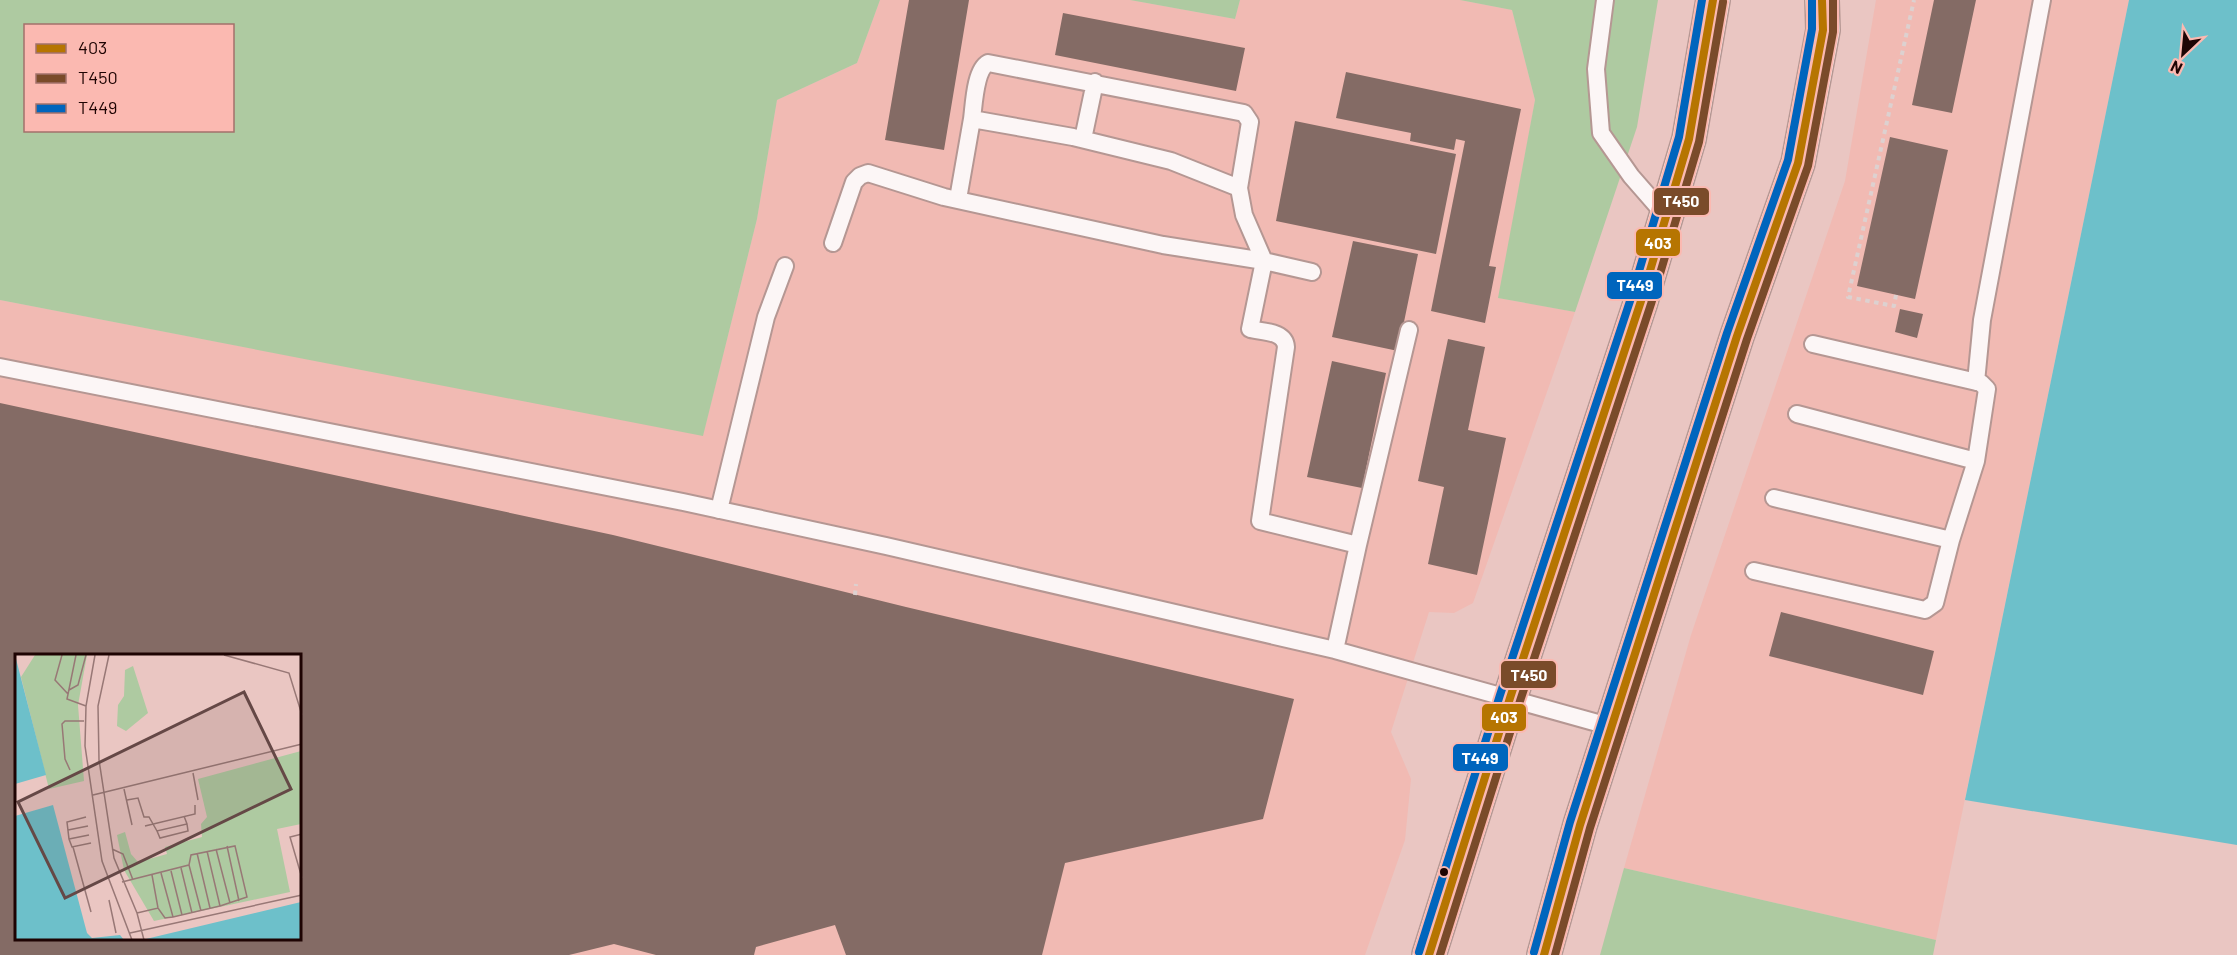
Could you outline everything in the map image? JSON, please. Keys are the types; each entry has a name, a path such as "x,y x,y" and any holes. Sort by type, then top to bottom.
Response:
{"street":[{"path":"1430,955 1510,698 1641,301 1689,139 1713,0"},
{"path":"1544,955 1580,825 1737,336 1798,163 1822,30 1822,0"}],"lane":[{"path":"1605,0 1596,69 1601,133 1631,176 1665,215"},
{"path":"1976,382 1982,320 2042,0"},
{"path":"958,199 979,73 984,64 1095,82 1244,113 1250,122 1239,188 1244,215 1264,261 1250,329 1281,336 1286,347 1260,521 1358,544"},
{"path":"1083,139 1095,82"},
{"path":"972,119 1083,139 1171,161 1239,188"},
{"path":"833,243 854,182 868,173 944,197 1163,245 1264,261 1312,272"},
{"path":"719,510 765,317 785,266"},
{"path":"1335,650 1409,330"},
{"path":"1754,571 1925,610 1935,603 1951,540 1976,461 1987,389 1976,382 1813,344"},
{"path":"0,367 719,510 1335,650 1612,727"},
{"path":"1797,414 1976,461"},
{"path":"1774,498 1951,540"}],"path":[{"path":"1896,295 1894,306 1848,297 1914,0"},
{"path":"855,595 856,584"}],"shaded area":[{"path":"880,0 1130,0 1235,19 1240,0 1460,0 1512,10 1535,100 1499,298 1575,312 1473,603 1454,613 1429,612 1391,732 1411,779 1405,840 1365,955 0,955 0,300 703,435 757,219 777,100 857,63"},
{"path":"1876,0 2129,0 1936,940 1624,868 1691,635 1845,181"}],"green space":[{"path":"0,0 880,0 857,63 777,100 757,219 703,436 0,300"},
{"path":"1130,0 1240,0 1235,19"},
{"path":"1460,0 1658,0 1637,127 1575,312 1498,298 1535,100 1512,10"},
{"path":"1624,868 1936,940 1933,955 1600,955"}],"water":[{"path":"2129,0 2237,0 2237,845 1965,800"}],"building":[{"path":"909,0 969,0 944,150 885,140"},
{"path":"1934,0 1976,0 1952,113 1912,105"},
{"path":"1063,13 1245,48 1236,91 1055,55"},
{"path":"1346,72 1521,109 1489,266 1496,267 1485,323 1431,311 1465,141 1456,139 1454,150 1410,141 1411,133 1336,118"},
{"path":"1295,121 1456,154 1436,254 1276,221"},
{"path":"1890,137 1948,150 1915,299 1857,286"},
{"path":"1353,241 1418,254 1398,351 1332,337"},
{"path":"1900,309 1923,314 1917,338 1895,332"},
{"path":"1448,339 1485,347 1468,430 1506,438 1477,575 1428,564 1444,487 1418,481"},
{"path":"1332,361 1386,373 1362,488 1307,477"},
{"path":"0,403 613,535 1294,699 1263,819 1065,863 1042,955 846,955 835,925 756,947 754,955 656,955 614,944 569,955 0,955"},
{"path":"1781,612 1934,651 1923,695 1769,656"}],"transit line":[{"name":"T449","path":"1419,952 1500,695 1631,298 1679,137 1702,0"},
{"name":"403","path":"1429,955 1510,698 1641,301 1689,139 1713,0"},
{"name":"T449","path":"1534,952 1570,822 1727,333 1788,160 1812,29 1812,0"},
{"name":"403","path":"1544,955 1580,825 1737,336 1798,163 1823,30 1822,0"},
{"name":"T450","path":"1555,955 1590,828 1747,339 1808,166 1833,32 1833,0"},
{"name":"T450","path":"1440,955 1520,701 1651,304 1699,142 1723,2"}]}
